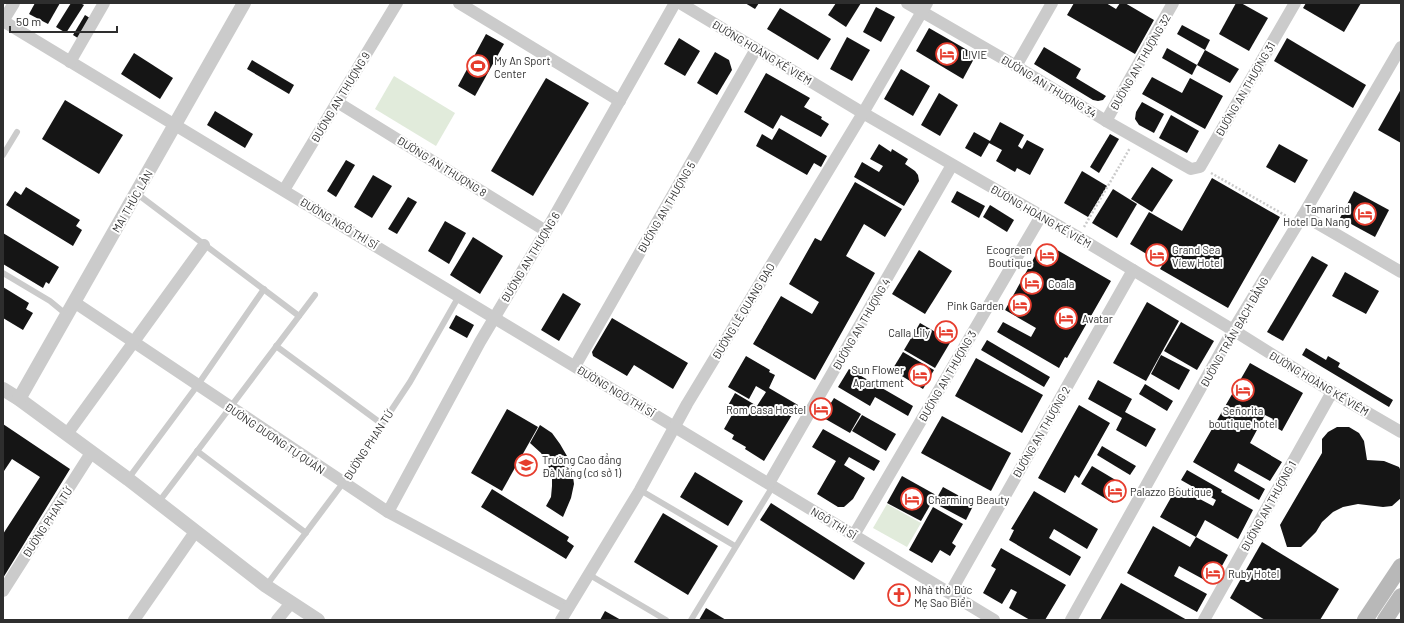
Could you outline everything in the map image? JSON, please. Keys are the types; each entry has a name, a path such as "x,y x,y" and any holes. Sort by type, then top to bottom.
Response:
{"main road":[{"path":"1365,620 1401,566"},
{"path":"1385,620 1401,596"}],"street":[{"path":"3,21 14,3"},
{"path":"70,62 104,3"},
{"name":"MAI THÚC LÂN","path":"19,399 244,3"},
{"name":"ĐƯỜNG AN THƯỢNG 9","path":"284,190 397,3"},
{"path":"459,3 620,101"},
{"name":"ĐƯỜNG AN THƯỢNG 6","path":"388,512 494,317 546,231 675,3"},
{"name":"ĐƯỜNG HOÀNG KẾ VIÊM","path":"680,3 863,113 1078,237 1233,330 1332,392 1401,432"},
{"name":"ĐƯỜNG AN THƯỢNG 34","path":"907,3 925,7 1016,66 1106,121 1196,168"},
{"path":"1016,66 1052,3"},
{"name":"ĐƯỜNG AN THƯỢNG 32","path":"1106,121 1173,3"},
{"name":"ĐƯỜNG AN THƯỢNG 31","path":"1196,168 1295,3"},
{"name":"ĐƯỜNG LÊ QUANG ĐẠO","path":"562,620 588,574 640,490 674,426 863,113 925,7"},
{"name":"ĐƯỜNG NGÔ THÌ SĨ","path":"3,21 674,426"},
{"name":"ĐƯỜNG TRẦN BẠCH ĐẰNG","path":"1071,620 1233,330 1303,215 1401,47"},
{"name":"ĐƯỜNG AN THƯỢNG 5","path":"575,366 756,49"},
{"name":"ĐƯỜNG AN THƯỢNG 8","path":"337,102 546,231"},
{"name":"ĐƯỜNG AN THƯỢNG 4","path":"771,485 952,165"},
{"path":"1303,215 1401,272"},
{"name":"ĐƯỜNG AN THƯỢNG 3","path":"854,535 1041,216"},
{"path":"67,434 204,245"},
{"name":"ĐƯỜNG AN THƯỢNG 2","path":"950,593 1133,270"},
{"name":"ĐƯỜNG DƯƠNG TỰ QUÁN","path":"74,302 197,386 388,512 568,608"},
{"path":"3,389 19,399 128,479 266,586 318,620"},
{"name":"ĐƯỜNG AN THƯỢNG 1","path":"1204,620 1332,392"},
{"name":"NGÔ THÌ SĨ","path":"674,426 994,620"},
{"name":"ĐƯỜNG PHAN TỨ","path":"3,591 91,453"},
{"path":"134,620 195,532"},
{"path":"277,620 291,603"}],"lane":[{"path":"3,155 17,132"},
{"path":"136,193 299,316"},
{"path":"3,273 50,301 67,315"},
{"path":"128,479 197,386 264,289"},
{"path":"158,503 315,295"},
{"name":"ĐƯỜNG PHAN TỨ","path":"266,586 343,483 410,382 459,296"},
{"path":"276,346 382,424"},
{"path":"197,451 306,533"},
{"path":"691,620 771,485"},
{"path":"640,490 735,546"},
{"path":"588,574 666,620"}],"path":[{"path":"1078,237 1136,138"},
{"path":"1196,168 1287,217 1303,215"}],"green space":[{"path":"394,76 455,113 436,146 375,109"},
{"path":"887,504 921,523 907,547 873,528"}],"building":[{"path":"35,3 60,3 48,24 29,14"},
{"path":"71,3 80,3 84,5 66,33 56,27"},
{"path":"745,3 759,3 755,9"},
{"path":"836,3 861,3 846,27 828,15"},
{"path":"1074,3 1106,3 1116,9 1120,3 1125,3 1154,20 1135,54 1067,15"},
{"path":"1236,3 1241,3 1268,18 1249,51 1219,34"},
{"path":"1306,3 1361,3 1344,32 1303,8"},
{"path":"876,7 895,17 881,42 863,32"},
{"path":"780,8 831,39 818,60 767,29"},
{"path":"85,15 93,20 81,40 73,35"},
{"path":"1182,25 1210,40 1205,50 1177,34"},
{"path":"929,28 976,55 963,79 916,51"},
{"path":"486,34 504,44 475,96 458,86"},
{"path":"847,37 870,50 852,81 830,69"},
{"path":"679,38 700,51 685,76 664,64"},
{"path":"1287,38 1366,85 1353,108 1274,61"},
{"path":"1044,47 1081,69 1076,78 1106,96 1103,100 1093,100 1034,64"},
{"path":"1167,48 1197,65 1192,75 1162,58"},
{"path":"1205,50 1239,69 1230,83 1197,65"},
{"path":"715,52 729,60 732,70 717,95 697,83"},
{"path":"134,53 173,78 160,99 121,74"},
{"path":"252,60 294,85 289,94 247,69"},
{"path":"901,69 930,86 913,116 884,99"},
{"path":"766,73 810,98 804,107 822,117 821,119 829,124 821,137 781,115 773,129 744,112"},
{"path":"1152,77 1182,93 1190,78 1223,96 1205,129 1142,94"},
{"path":"546,78 589,103 533,196 491,171"},
{"path":"1401,89 1401,143 1378,130"},
{"path":"939,93 958,105 940,136 921,125"},
{"path":"65,100 123,135 99,174 42,139"},
{"path":"1142,102 1164,114 1154,133 1139,125 1135,119 1136,112"},
{"path":"215,111 253,134 245,148 207,125"},
{"path":"1171,115 1199,131 1187,153 1159,138"},
{"path":"1000,122 1024,135 1018,146 1022,149 1027,140 1044,149 1030,175 1017,168 1015,172 996,161 1002,150 989,143 981,157 965,148 974,132 990,141"},
{"path":"779,128 827,156 821,167 814,163 807,175 756,146 762,134 772,140"},
{"path":"1110,134 1119,139 1099,173 1090,167"},
{"path":"879,144 891,152 892,149 908,159 905,164 918,175 919,181 904,206 854,177 862,162 879,172 883,166 870,159"},
{"path":"1279,144 1308,160 1295,183 1266,167"},
{"path":"346,160 355,165 336,197 327,191"},
{"path":"1152,167 1173,180 1152,212 1131,199"},
{"path":"1082,171 1107,186 1088,217 1064,203"},
{"path":"373,175 392,186 372,218 354,207"},
{"path":"1212,178 1280,217 1228,308 1160,269 1163,264 1130,244 1149,212 1182,231"},
{"path":"855,182 902,209 885,237 864,224 846,256 875,273 815,380 753,344 781,296 812,314 819,302 789,284 815,238 821,241"},
{"path":"26,187 80,220 76,226 82,230 73,246 6,205 15,191 21,195"},
{"path":"1113,189 1137,204 1117,238 1092,223"},
{"path":"957,191 985,206 979,218 951,202"},
{"name":"Tamarind Hotel Da Nang","path":"1354,191 1389,210 1375,237 1340,218"},
{"path":"408,197 417,202 397,234 388,229"},
{"path":"990,205 1014,220 1007,232 983,217"},
{"path":"445,221 466,233 449,264 428,251"},
{"path":"3,233 59,267 49,284 46,282 43,288 3,264"},
{"path":"473,237 503,256 480,294 450,275"},
{"path":"1052,247 1111,281 1067,358 1065,357 1059,368 997,332 1003,322 1031,337 1036,328 1005,310 1039,249"},
{"path":"919,250 952,271 925,314 892,294"},
{"path":"1312,256 1328,265 1283,341 1267,332"},
{"path":"1345,272 1379,291 1366,314 1332,296"},
{"path":"3,287 29,303 26,309 33,313 23,330 3,318"},
{"path":"563,293 581,304 559,341 541,330"},
{"path":"1147,302 1179,321 1146,381 1113,363"},
{"path":"456,315 474,325 467,338 449,328"},
{"path":"612,318 688,363 673,389 634,365 627,376 593,356 592,352"},
{"path":"1181,322 1214,341 1197,370 1164,351"},
{"path":"920,323 951,341 935,368 904,350"},
{"path":"987,340 1050,377 1044,387 981,350"},
{"path":"1306,348 1326,360 1328,356 1340,363 1338,367 1393,400 1389,407 1302,355"},
{"path":"903,352 934,370 923,389 892,370"},
{"path":"1161,355 1190,370 1179,390 1151,374"},
{"path":"746,356 770,370 769,372 775,375 769,388 798,405 764,461 745,449 746,447 732,439 734,435 724,429 733,413 726,409 735,393 757,406 766,392 756,386 749,399 728,387"},
{"path":"976,358 1043,395 1022,433 955,396"},
{"path":"1250,363 1303,393 1282,431 1270,424 1273,419 1265,415 1250,443 1282,462 1270,481 1238,463 1234,471 1265,489 1259,500 1193,462"},
{"path":"849,369 913,406 908,416 875,397 870,406 838,387"},
{"path":"1098,380 1132,399 1125,412 1156,429 1146,447 1116,430 1122,418 1088,399"},
{"path":"1145,384 1173,401 1167,411 1139,394"},
{"path":"834,398 861,414 850,433 822,417"},
{"path":"1079,405 1110,423 1079,478 1075,475 1065,493 1038,478"},
{"path":"507,409 538,427 502,491 471,473"},
{"path":"862,415 896,434 886,451 852,431"},
{"path":"942,416 1011,453 991,491 921,453"},
{"path":"3,424 70,469 3,578 3,534 40,477 12,459 4,471 3,470"},
{"path":"540,425 552,433 560,444 567,456 572,470 574,484 571,498 563,517 546,506 551,497 552,475 541,453 530,443"},
{"path":"1337,427 1349,427 1359,433 1364,441 1367,460 1384,461 1399,467 1401,471 1401,498 1392,506 1383,507 1358,504 1343,507 1333,512 1322,522 1316,532 1301,547 1287,547 1280,525 1322,453 1322,439 1328,432"},
{"path":"823,429 880,461 874,471 849,457 844,465 865,478 853,499 844,507 838,507 817,494 836,461 812,447"},
{"path":"1102,446 1136,466 1130,475 1097,455"},
{"path":"1092,466 1124,485 1113,503 1081,484"},
{"path":"1187,470 1253,510 1238,539 1205,520 1196,537 1160,517 1177,487 1213,506 1216,500 1181,480"},
{"path":"695,472 743,501 728,526 680,497"},
{"name":"Charming Beauty","path":"902,476 936,495 921,521 887,503"},
{"path":"943,487 974,504 966,520 934,503"},
{"path":"492,489 569,537 567,541 574,546 566,559 481,507"},
{"path":"1034,491 1098,529 1087,549 1054,529 1049,538 1081,557 1070,576 1009,540 1014,530 1011,529"},
{"path":"771,503 865,563 854,580 760,520"},
{"path":"933,507 963,524 952,543 956,546 950,556 940,550 932,563 909,550"},
{"path":"663,513 718,546 688,595 634,562"},
{"path":"1153,526 1190,547 1196,537 1228,555 1212,584 1179,566 1174,576 1207,594 1197,612 1127,573"},
{"path":"1262,542 1339,589 1320,620 1265,620 1230,598"},
{"path":"1001,548 1066,585 1045,620 1030,620 1009,608 1017,592 1011,589 1002,604 983,593 996,569 991,566"},
{"path":"1121,583 1157,603 1187,620 1100,620"},
{"path":"706,608 726,620 699,620"},
{"path":"605,611 621,620 600,620"}],"place":[{"name":"LIVIE","path":"947,54"},
{"name":"My An Sport Center","path":"478,66"},
{"name":"Tamarind Hotel Da Nang","path":"1365,214"},
{"name":"Ecogreen Boutique","path":"1047,255"},
{"name":"Grand Sea View Hotel","path":"1157,255"},
{"name":"Coala","path":"1032,283"},
{"name":"Pink Garden","path":"1020,305"},
{"name":"Avatar","path":"1066,318"},
{"name":"Calla Lily","path":"946,332"},
{"name":"Sun Flower Apartment","path":"920,375"},
{"name":"Señorita boutique hotel","path":"1243,390"},
{"name":"Rom Casa Hostel","path":"821,409"},
{"name":"Trường Cao đẳng Đà Nẵng (cơ sở 1)","path":"526,465"},
{"name":"Palazzo Boutique","path":"1115,491"},
{"name":"Charming Beauty","path":"912,499"},
{"name":"Ruby Hotel","path":"1213,573"},
{"name":"Nhà thờ Đức Mẹ Sao Biển","path":"899,595"}]}
